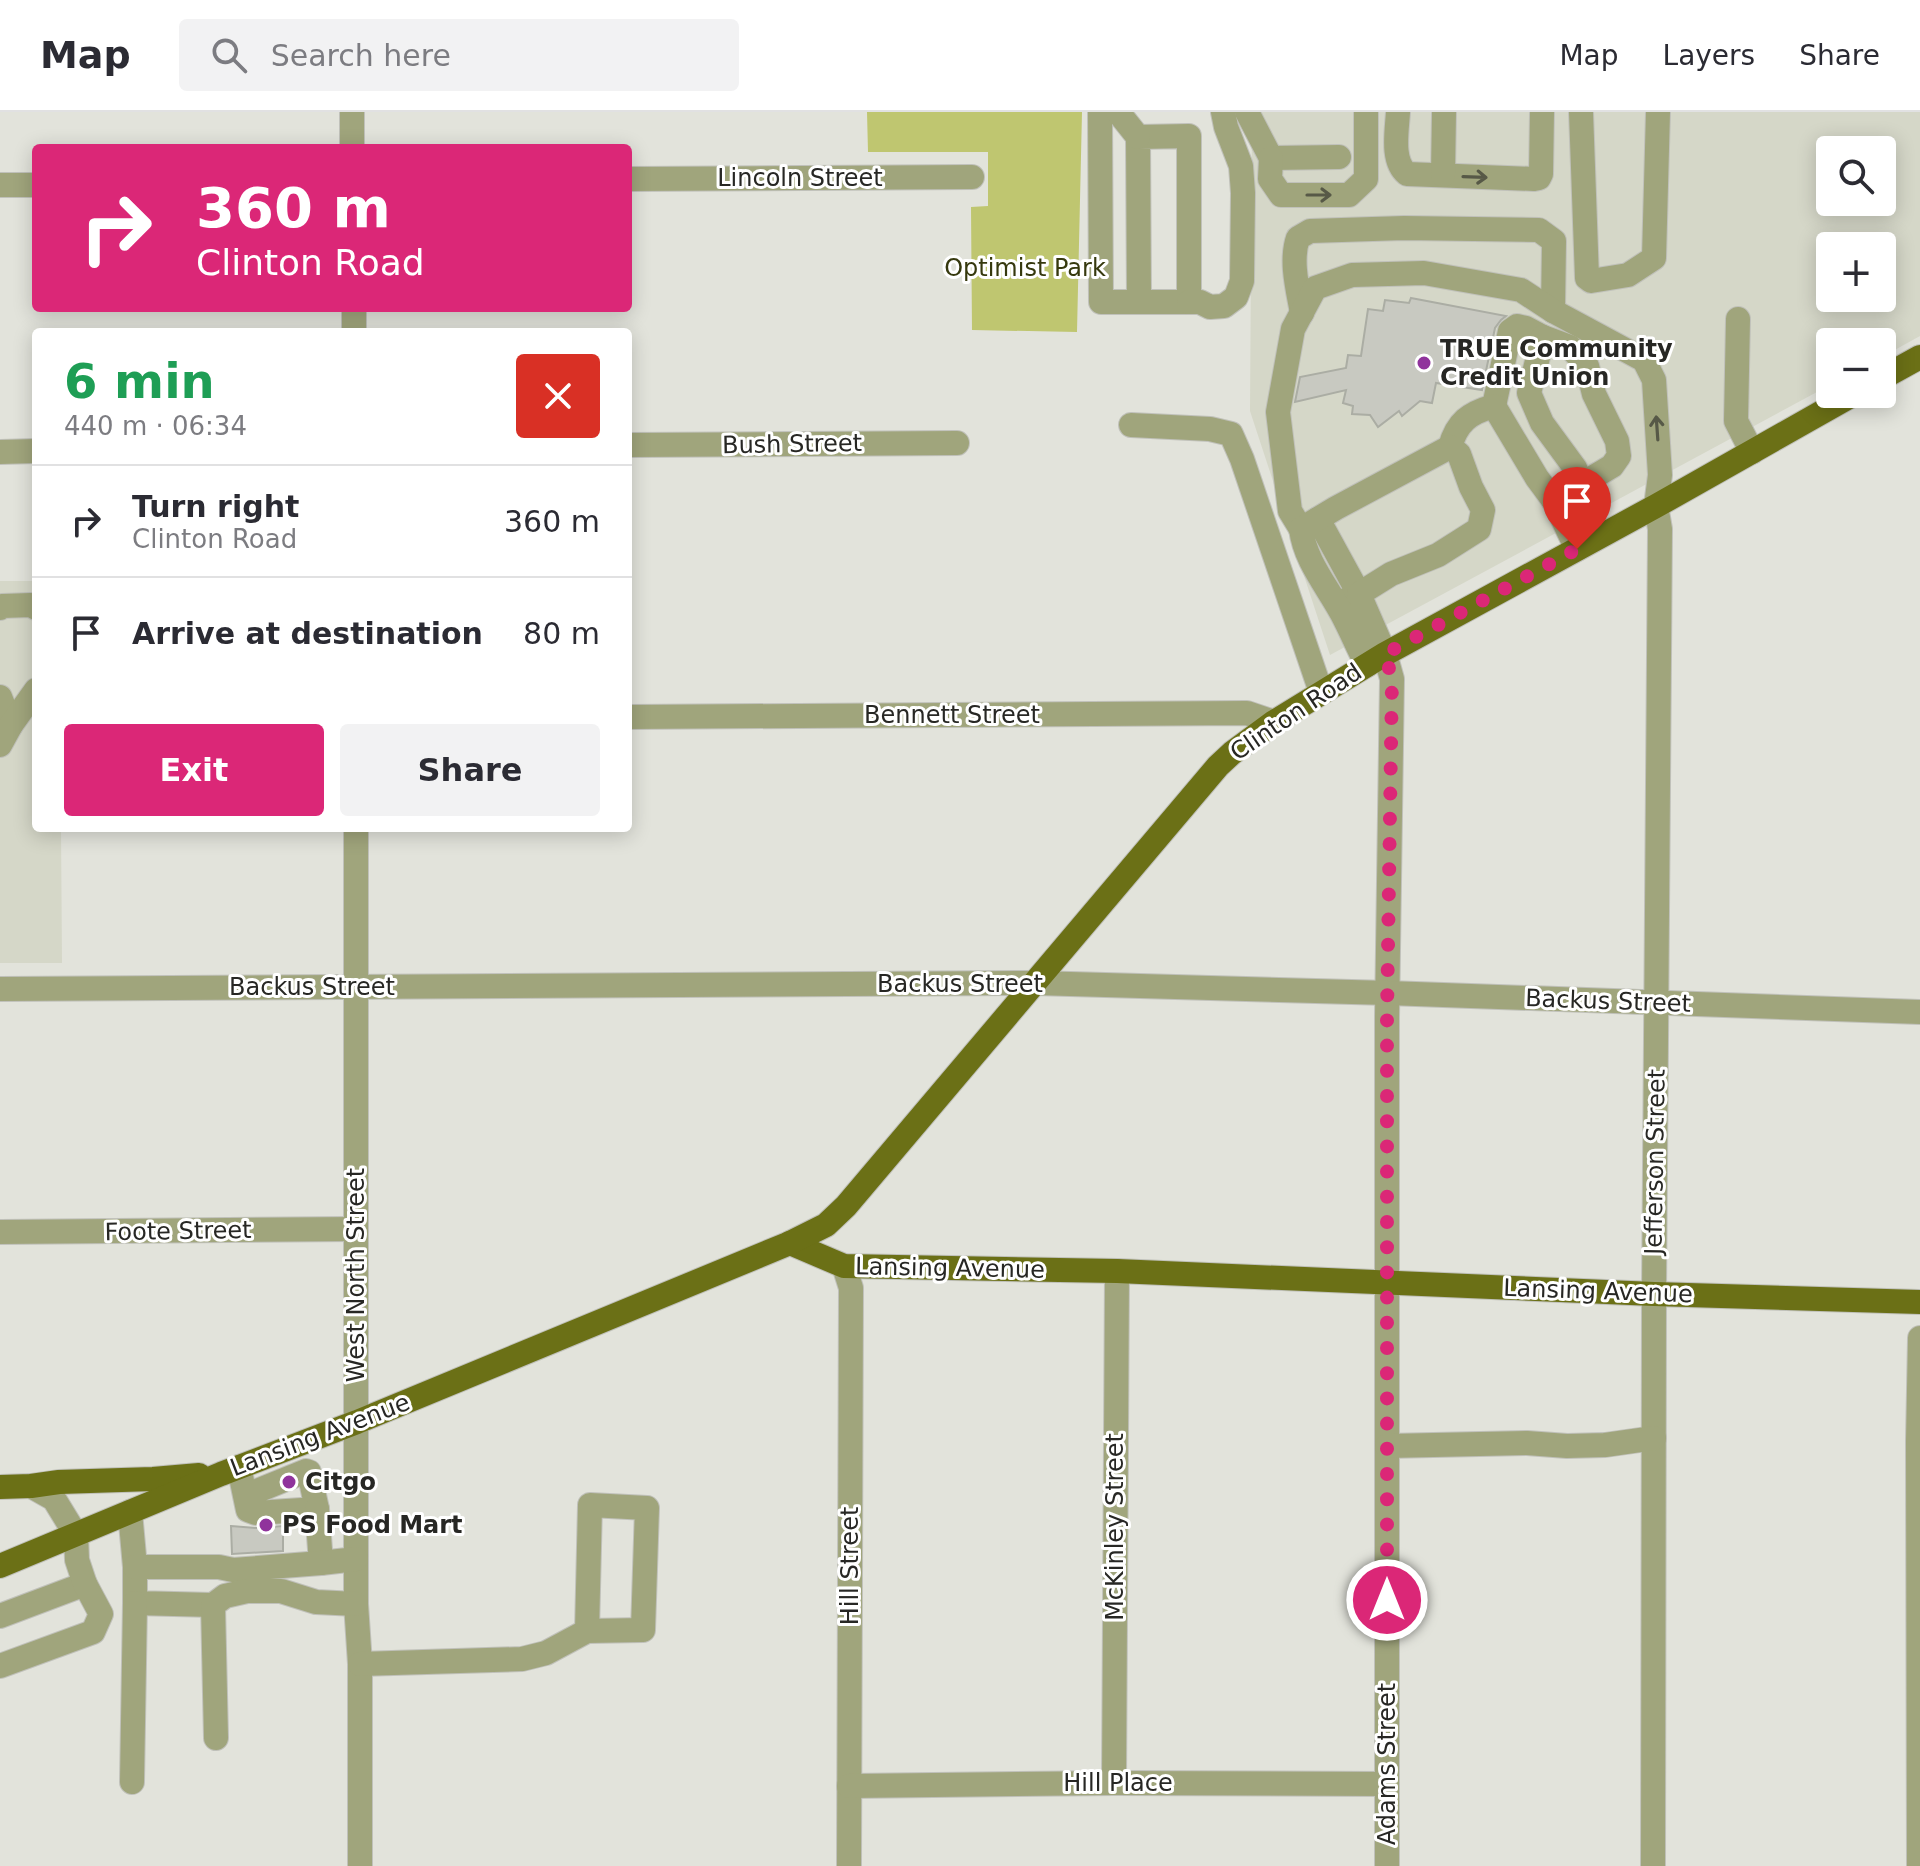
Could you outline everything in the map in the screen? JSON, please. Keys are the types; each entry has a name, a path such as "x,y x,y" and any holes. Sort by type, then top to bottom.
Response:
{"main road":[{"path":"1896,370 1920,357"},
{"name":"Clinton Road","path":"790,1243 826,1225 846,1206 1232,753 1274,722 1376,660 1829,408"},
{"name":"Lansing Avenue","path":"0,1566 790,1243 844,1266 1117,1271 1920,1302"},
{"path":"0,1487 153,1479 230,1470"}],"street":[{"path":"352,112 352,144"},
{"path":"1100,112 1101,302 1195,302 1210,307 1224,306 1236,297 1242,281 1241,166 1223,112"},
{"path":"1195,302 1223,295 1231,279 1230,167 1211,112"},
{"path":"1247,112 1271,158 1270,179 1281,195 1349,195 1366,179 1366,112"},
{"path":"1398,112 1397,162 1407,174 1550,179 1541,174 1542,112"},
{"path":"1443,175 1444,112"},
{"path":"1581,112 1587,278 1591,281 1628,275 1654,258 1658,112"},
{"path":"1139,302 1138,168 1128,121 1189,136 1195,302"},
{"path":"1271,158 1339,157"},
{"path":"1100,168 1138,168"},
{"name":"Lincoln Street","path":"632,179 972,177"},
{"path":"0,185 32,185"},
{"path":"1376,660 1359,594 1309,524 1290,511 1278,412 1293,329 1302,313 1296,271 1295,247 1298,238 1310,231 1404,228 1539,230 1554,241 1553,311"},
{"name":"Jefferson Street","path":"1302,313 1315,288 1352,275 1424,273 1521,290 1553,311 1644,360 1654,380 1660,475 1656,506 1660,529 1653,1866"},
{"path":"1738,319 1736,421 1752,452"},
{"path":"1553,500 1612,466 1619,456 1617,441 1594,394 1587,366 1570,347 1517,326 1510,331 1494,406 1553,500 1577,549"},
{"path":"1543,337 1529,393 1542,423 1575,468 1582,484"},
{"path":"1376,660 1311,562 1302,542 1309,524 1450,447 1455,430 1475,411 1494,406"},
{"path":"1131,425 1210,429 1231,434 1321,692"},
{"name":"Bush Street","path":"632,445 957,443"},
{"path":"1336,604 1391,574 1438,555 1479,529 1483,510 1459,454 1450,447"},
{"path":"0,452 32,451"},
{"path":"0,608 32,606"},
{"name":"Adams Street","path":"1376,660 1392,679 1388,993 1387,1866"},
{"path":"5,735 32,696"},
{"path":"0,697 5,735"},
{"name":"Bennett Street","path":"632,717 1247,713 1274,722"},
{"path":"5,735 32,725"},
{"name":"West North Street","path":"356,832 356,1604 360,1664 360,1866"},
{"name":"Backus Street","path":"0,989 1035,983 1920,1012"},
{"name":"Foote Street","path":"0,1232 356,1229"},
{"name":"Hill Street","path":"844,1266 851,1288 849,1866"},
{"name":"McKinley Street","path":"1114,1783 1117,1271"},
{"path":"1919,1866 1920,1338"},
{"path":"1387,1446 1605,1445 1654,1438"},
{"path":"230,1470 245,1496 248,1510 256,1513 316,1499 356,1481"},
{"path":"245,1496 309,1472 316,1499 321,1563"},
{"path":"0,1666 93,1632 101,1614 85,1584 77,1560 76,1535 54,1499 31,1486"},
{"path":"360,1664 522,1659 546,1653 587,1631 643,1630 647,1508 590,1505 587,1631"},
{"path":"130,1512 135,1567 132,1782"},
{"path":"135,1567 219,1567 233,1570 356,1559"},
{"path":"0,1616 85,1584"},
{"path":"135,1603 213,1605 225,1596 247,1591 281,1591 316,1602 356,1604"},
{"path":"213,1605 216,1738"},
{"name":"Hill Place","path":"849,1786 1387,1784"}],"shaded area":[{"path":"1252,112 1920,112 1920,336 1896,349 1896,328 1816,328 1816,393 1330,655 1250,411"},
{"path":"0,581 32,581 32,832 61,832 62,963 0,963"}],"green space":[{"name":"Optimist Park","path":"867,112 1082,112 1077,332 972,330 971,207 988,206 988,152 868,152"}],"building":[{"name":"TRUE Community Credit Union","path":"1411,298 1506,316 1495,328 1482,390 1436,383 1432,403 1420,401 1402,416 1399,411 1378,427 1370,415 1352,414 1353,406 1343,403 1346,390 1295,402 1300,377 1346,368 1348,355 1361,356 1368,309 1383,311 1385,300 1409,303"},
{"path":"231,1526 283,1526 283,1551 232,1554"}],"place":[{"name":"TRUE Community Credit Union","path":"1424,363"},
{"name":"Citgo","path":"289,1482"},
{"name":"PS Food Mart","path":"266,1525"}],"route":[{"path":"1387,1600 1387,1017 1392,679 1385,654 1577,549"}]}
